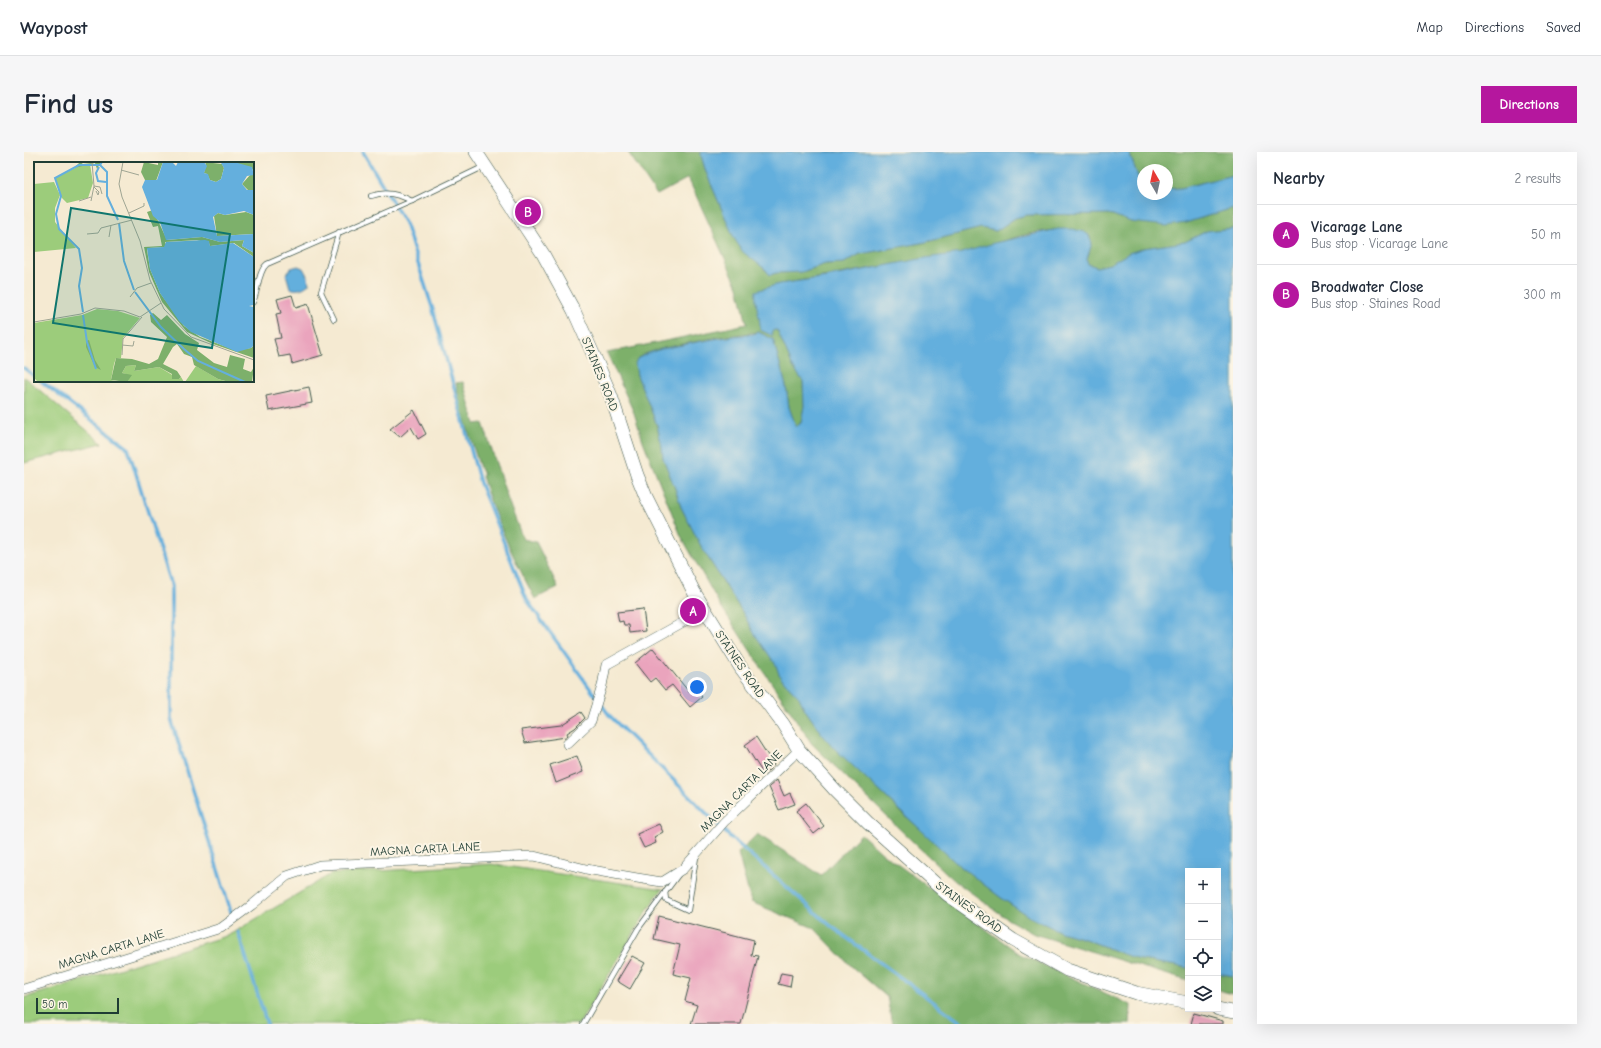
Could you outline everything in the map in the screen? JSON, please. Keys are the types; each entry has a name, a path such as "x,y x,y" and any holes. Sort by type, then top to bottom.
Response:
{"main road":[{"name":"STAINES ROAD","path":"476,152 543,254 574,311 598,365 646,498 694,592 741,668 799,750 868,823 948,895 1013,940 1067,970 1136,993 1185,1002"},
{"path":"1221,1010 1233,1012"}],"street":[{"path":"567,744 591,721 602,686 606,665 705,610"},
{"name":"MAGNA CARTA LANE","path":"24,989 221,928 287,876 320,865 534,856 601,871 662,882 683,869 724,822 799,750"}],"lane":[{"path":"254,300 264,266 412,201 486,166"},
{"path":"371,196 384,193 402,196 412,201"},
{"path":"334,319 321,292 339,232"},
{"path":"665,892 666,900 688,910 697,854"},
{"path":"584,1024 638,929 683,869"}],"green space":[{"path":"628,152 700,152 706,172 734,238 770,275 776,273 802,272 825,264 844,263 860,254 926,242 981,228 996,231 1015,218 1027,215 1108,214 1131,222 1185,223 1233,208 1233,228 1207,231 1185,242 1144,248 1129,253 1110,264 1097,267 1088,264 1087,259 1092,243 1084,232 1054,230 1023,235 957,254 779,284 760,324 760,330 773,335 772,332 777,330 794,369 803,381 804,406 801,423 796,427 789,407 786,386 773,339 758,332 718,337 664,348 644,354 637,359 637,375 657,425 663,458 681,507 702,548 754,633 776,665 780,677 799,697 804,708 822,734 902,813 930,837 955,862 1000,897 1028,916 1061,932 1085,939 1136,959 1185,967 1185,980 1034,934 1009,920 955,881 812,744 720,605 681,536 643,441 634,413 607,353 747,324 738,287 688,178 657,195"},
{"path":"1129,152 1233,152 1233,175 1181,188 1173,189 1173,164 1137,164 1137,174"},
{"path":"24,377 102,443 24,463"},
{"path":"463,382 475,424 483,423 508,500 523,539 536,542 558,587 535,599 506,539 487,492 482,476 484,475 481,471 460,405 456,383"},
{"path":"757,834 821,875 861,834 882,853 1020,954 1131,1005 1130,1024 892,1024 887,997 851,966 814,928 751,902 738,853"},
{"path":"491,864 663,889 655,898 579,1024 24,1024 24,998 229,935 331,874"},
{"path":"1221,974 1233,976 1233,994 1221,991"}],"water":[{"path":"700,152 1129,152 1137,174 1137,200 1173,200 1173,189 1181,188 1233,175 1233,208 1185,223 1167,226 1131,222 1108,214 1027,215 1015,218 996,231 981,228 926,242 860,254 844,263 825,264 802,272 776,273 770,275 765,269 743,252 734,238 706,172"},
{"path":"1233,228 1233,976 1221,974 1221,868 1185,868 1185,967 1136,959 1085,939 1061,932 1028,916 1000,897 955,862 835,749 822,734 804,708 799,697 780,677 776,665 754,633 702,548 681,507 663,458 657,425 637,375 635,364 637,359 648,353 659,350 758,332 773,339 786,386 789,407 796,427 801,423 804,406 803,381 794,369 777,330 772,332 773,336 760,330 756,291 779,284 827,277 925,258 962,253 994,243 1058,229 1073,229 1089,235 1092,243 1087,259 1088,264 1097,267 1110,264 1129,253 1144,248 1185,242 1207,231"},
{"path":"298,266 303,268 308,277 309,284 300,289 293,289 290,288 286,274 291,268"}],"building":[{"path":"292,295 296,308 308,304 323,355 292,364 290,355 279,357 274,339 281,338 276,314 281,313 277,299"},
{"path":"309,387 312,403 269,411 266,396"},
{"path":"414,410 426,434 418,439 411,427 400,437 390,429"},
{"path":"643,609 646,631 630,633 629,625 624,625 623,621 619,622 617,612"},
{"path":"653,648 689,692 695,688 702,697 690,707 672,685 665,690 655,678 650,682 635,663"},
{"path":"581,712 585,718 575,728 567,733 568,735 566,737 525,743 521,730 561,725"},
{"path":"756,737 774,765 764,775 745,745"},
{"path":"577,756 583,772 556,783 550,765"},
{"path":"777,780 784,796 790,793 795,804 779,810 769,787"},
{"path":"806,803 824,826 814,834 796,811"},
{"path":"659,824 663,832 654,837 656,843 644,848 637,834"},
{"path":"659,916 754,940 751,955 758,956 741,1024 691,1024 697,1005 685,1001 691,978 673,974 680,945 654,939"},
{"path":"632,956 645,963 630,989 617,981"},
{"path":"781,973 792,975 790,987 778,984"},
{"path":"1194,1013 1223,1021 1223,1024 1191,1024"}],"waterway":[{"path":"363,152 405,223 433,310 480,483 527,600 609,715 728,835 831,926 963,1024"},
{"path":"24,368 34,376"},
{"path":"42,382 128,448 171,586 171,719 231,912"},
{"path":"238,932 267,1024"}],"place":[{"name":"Broadwater Close","path":"528,212"},
{"name":"Vicarage Lane","path":"693,611"}]}
